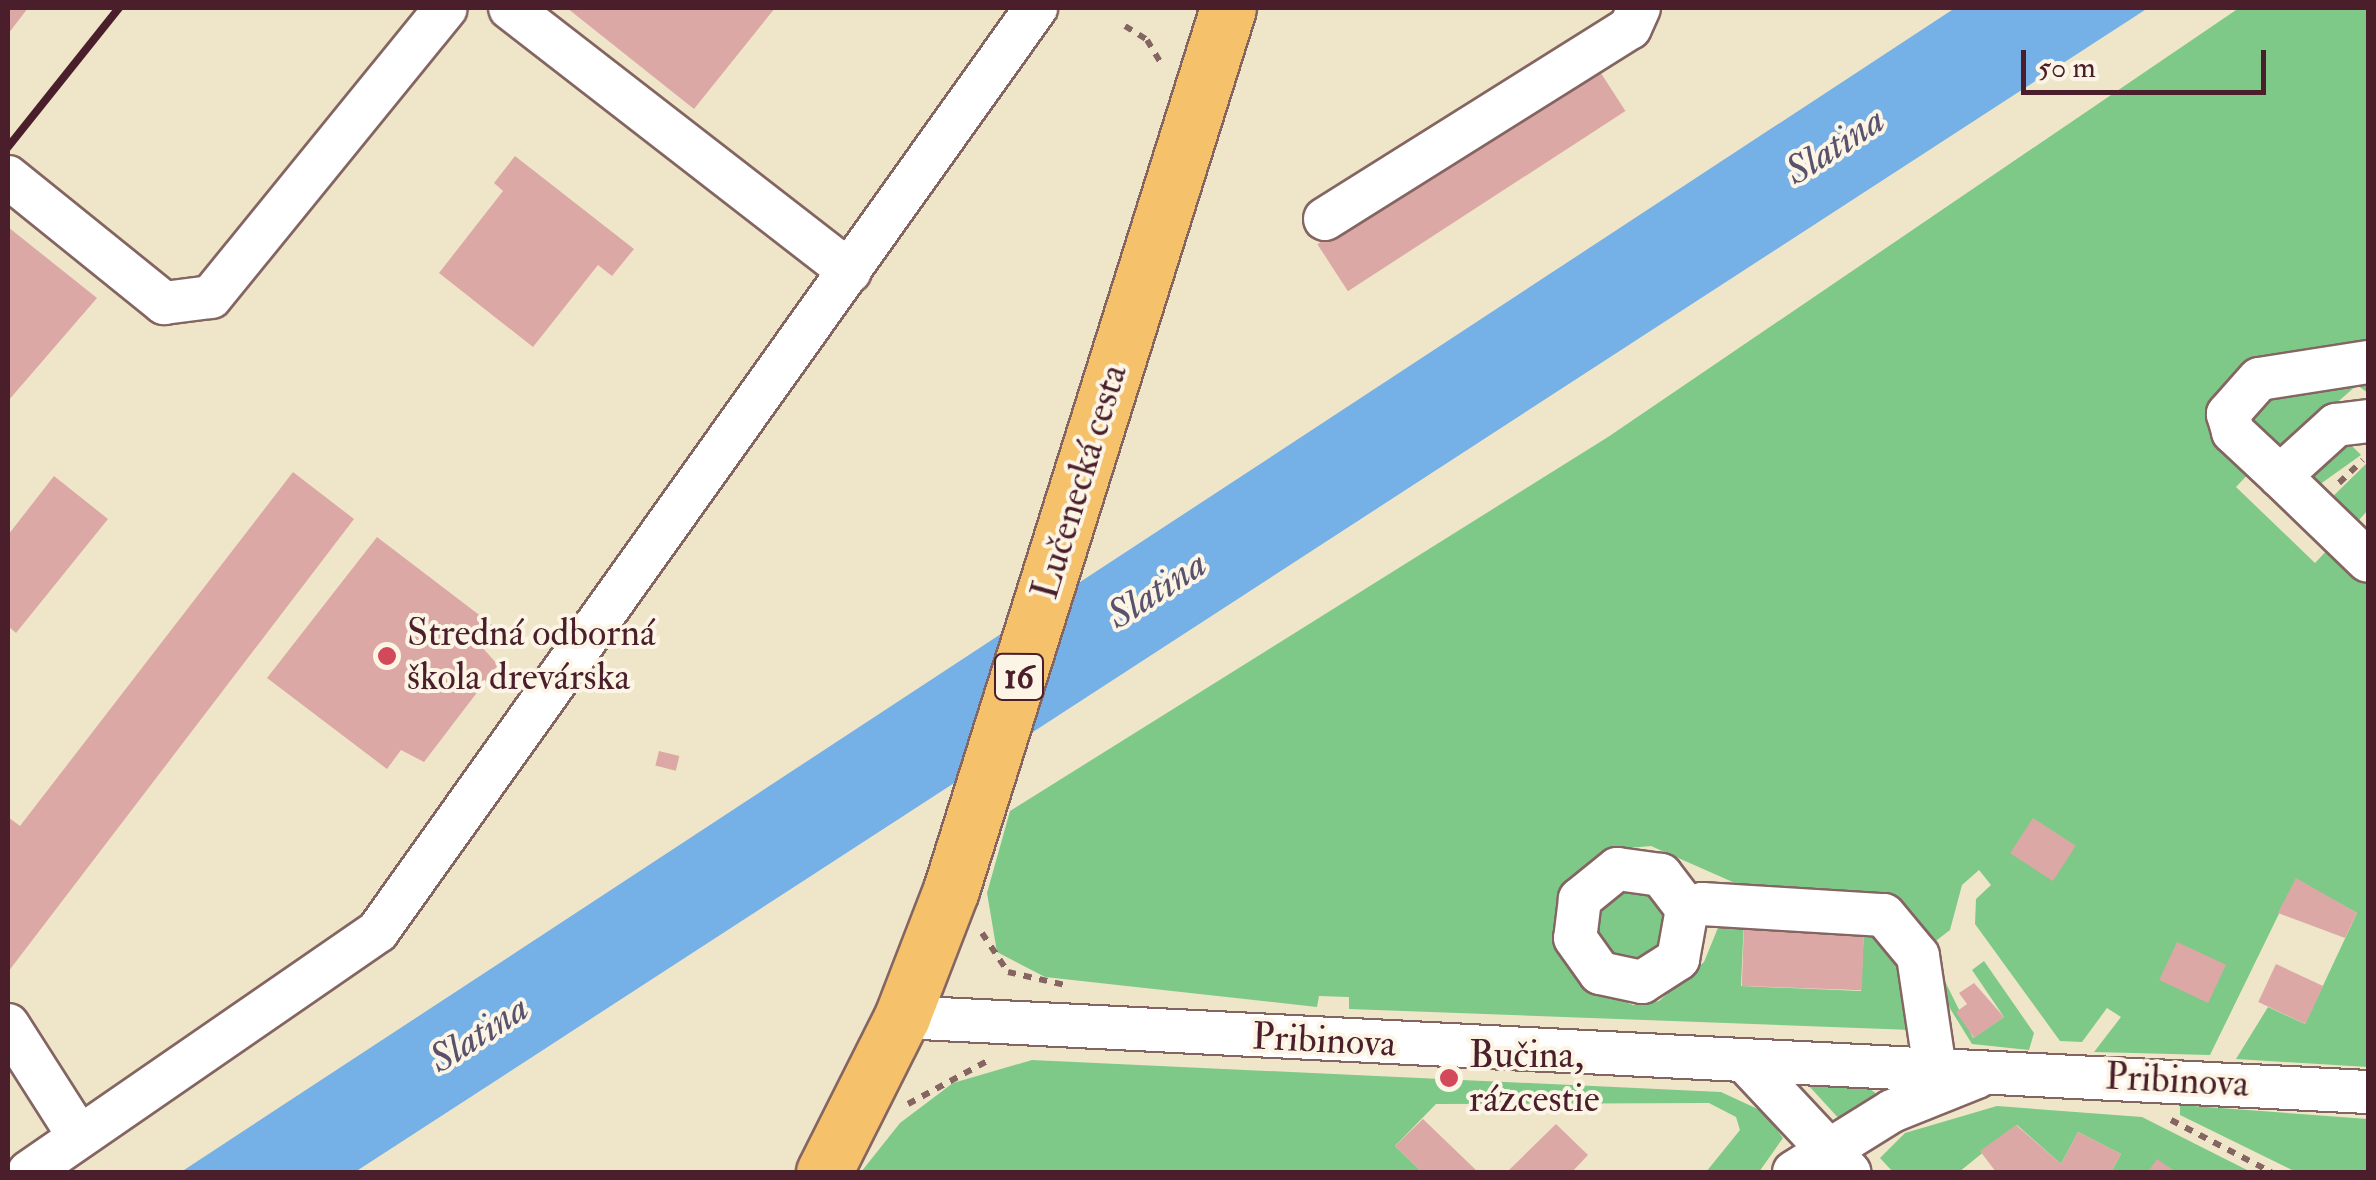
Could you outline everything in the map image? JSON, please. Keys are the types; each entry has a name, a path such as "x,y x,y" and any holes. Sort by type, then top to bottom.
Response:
{"main road":[{"name":"Lučenecká cesta","path":"824,1172 902,1018 972,828 1228,8"}],"street":[{"path":"8,177 164,303 211,297 446,8"},
{"path":"510,8 850,272"},
{"path":"29,1172 378,931 1036,8"},
{"path":"1325,220 1630,28 1639,8"},
{"path":"2368,362 2282,372 2238,396 2228,414 2233,432 2368,561"},
{"path":"2280,476 2336,424 2368,421"},
{"path":"1687,909 1891,918 1918,956 1935,1070"},
{"name":"Pribinova","path":"902,1018 2368,1092"},
{"path":"8,1025 78,1136"},
{"path":"1744,1060 1823,1165"},
{"name":"Pribinova","path":"1823,1165 1986,1073"}],"path":[{"path":"980,925 1008,972 1087,986"},
{"path":"2150,1109 2272,1172"}],"green space":[{"path":"2239,8 2368,8 2368,350 2237,382 2253,469 2236,487 2315,563 2332,545 2368,574 2368,1067 2236,1059 2268,1007 2305,1024 2357,913 2296,879 2210,1055 2094,1052 2121,1017 2107,1008 2082,1042 2060,1041 1975,924 1976,899 1991,885 1979,870 1962,885 1950,930 1928,947 1973,1038 2004,1017 1972,970 1984,961 2034,1033 2029,1050 1972,1044 1880,895 1735,883 1651,846 1605,850 1566,881 1553,936 1581,984 1633,1005 1659,1001 1704,962 1722,918 1744,919 1741,986 1861,991 1864,929 1897,948 1912,1030 1349,1009 1349,997 1319,996 1317,1007 1045,977 997,952 987,893 1010,811 1608,437"},
{"path":"2368,374 2368,393 2357,385 2284,449 2246,430 2254,396"},
{"path":"2341,435 2361,455 2312,490 2311,469"},
{"path":"2368,462 2368,510 2359,520 2368,550 2323,506"},
{"path":"1648,884 1675,924 1649,964 1601,955 1591,908 1601,894"},
{"path":"1032,1060 1721,1092 1764,1112 1783,1138 1759,1172 1706,1172 1740,1130 1736,1117 1709,1103 1436,1104 1395,1146 1422,1172 861,1172 900,1123 953,1083"},
{"path":"1809,1086 1870,1089 1878,1095 1842,1122"},
{"path":"2180,1105 2368,1119 2368,1172 2296,1172 2180,1115"},
{"path":"1997,1106 2142,1117 2251,1172 2111,1172 2121,1154 2078,1132 2061,1164 2017,1125 1959,1172 1893,1172 1880,1158 1905,1133"}],"water":[{"name":"Slatina","path":"1955,8 2148,8 355,1172 181,1172"}],"building":[{"path":"8,8 28,8 8,34"},
{"path":"567,8 775,8 694,109"},
{"path":"1595,64 1625,111 1348,291 1317,244"},
{"path":"515,156 634,249 612,276 598,265 533,347 439,273 503,191 494,183"},
{"path":"8,227 97,298 8,401"},
{"path":"293,472 354,519 8,972 8,817 20,826"},
{"path":"54,476 108,519 16,633 8,626 8,535"},
{"name":"Stredná odborná škola drevárska","path":"377,537 495,627 481,646 498,665 424,762 401,750 387,769 267,678"},
{"path":"659,751 679,756 676,771 655,766"},
{"path":"2033,818 2076,846 2053,881 2010,853"},
{"path":"2296,878 2357,913 2345,938 2278,913"},
{"path":"1744,924 1864,928 1862,990 1742,986"},
{"path":"2177,942 2226,965 2208,1003 2159,980"},
{"path":"2276,964 2323,986 2305,1024 2258,1002"},
{"path":"1974,983 2004,1017 1974,1038 1956,1012 1967,1004 1959,993"},
{"path":"1423,1119 1478,1172 1422,1172 1395,1146"},
{"path":"1556,1124 1588,1155 1572,1172 1507,1172"},
{"path":"2016,1125 2061,1164 2078,1132 2121,1154 2111,1172 1996,1172 1980,1151"},
{"path":"2157,1159 2176,1172 2148,1172"}],"railway":[{"path":"8,147 119,8"}],"place":[{"name":"Stredná odborná škola drevárska","path":"387,656"},
{"name":"Bučina, rázcestie","path":"1449,1078"}]}
